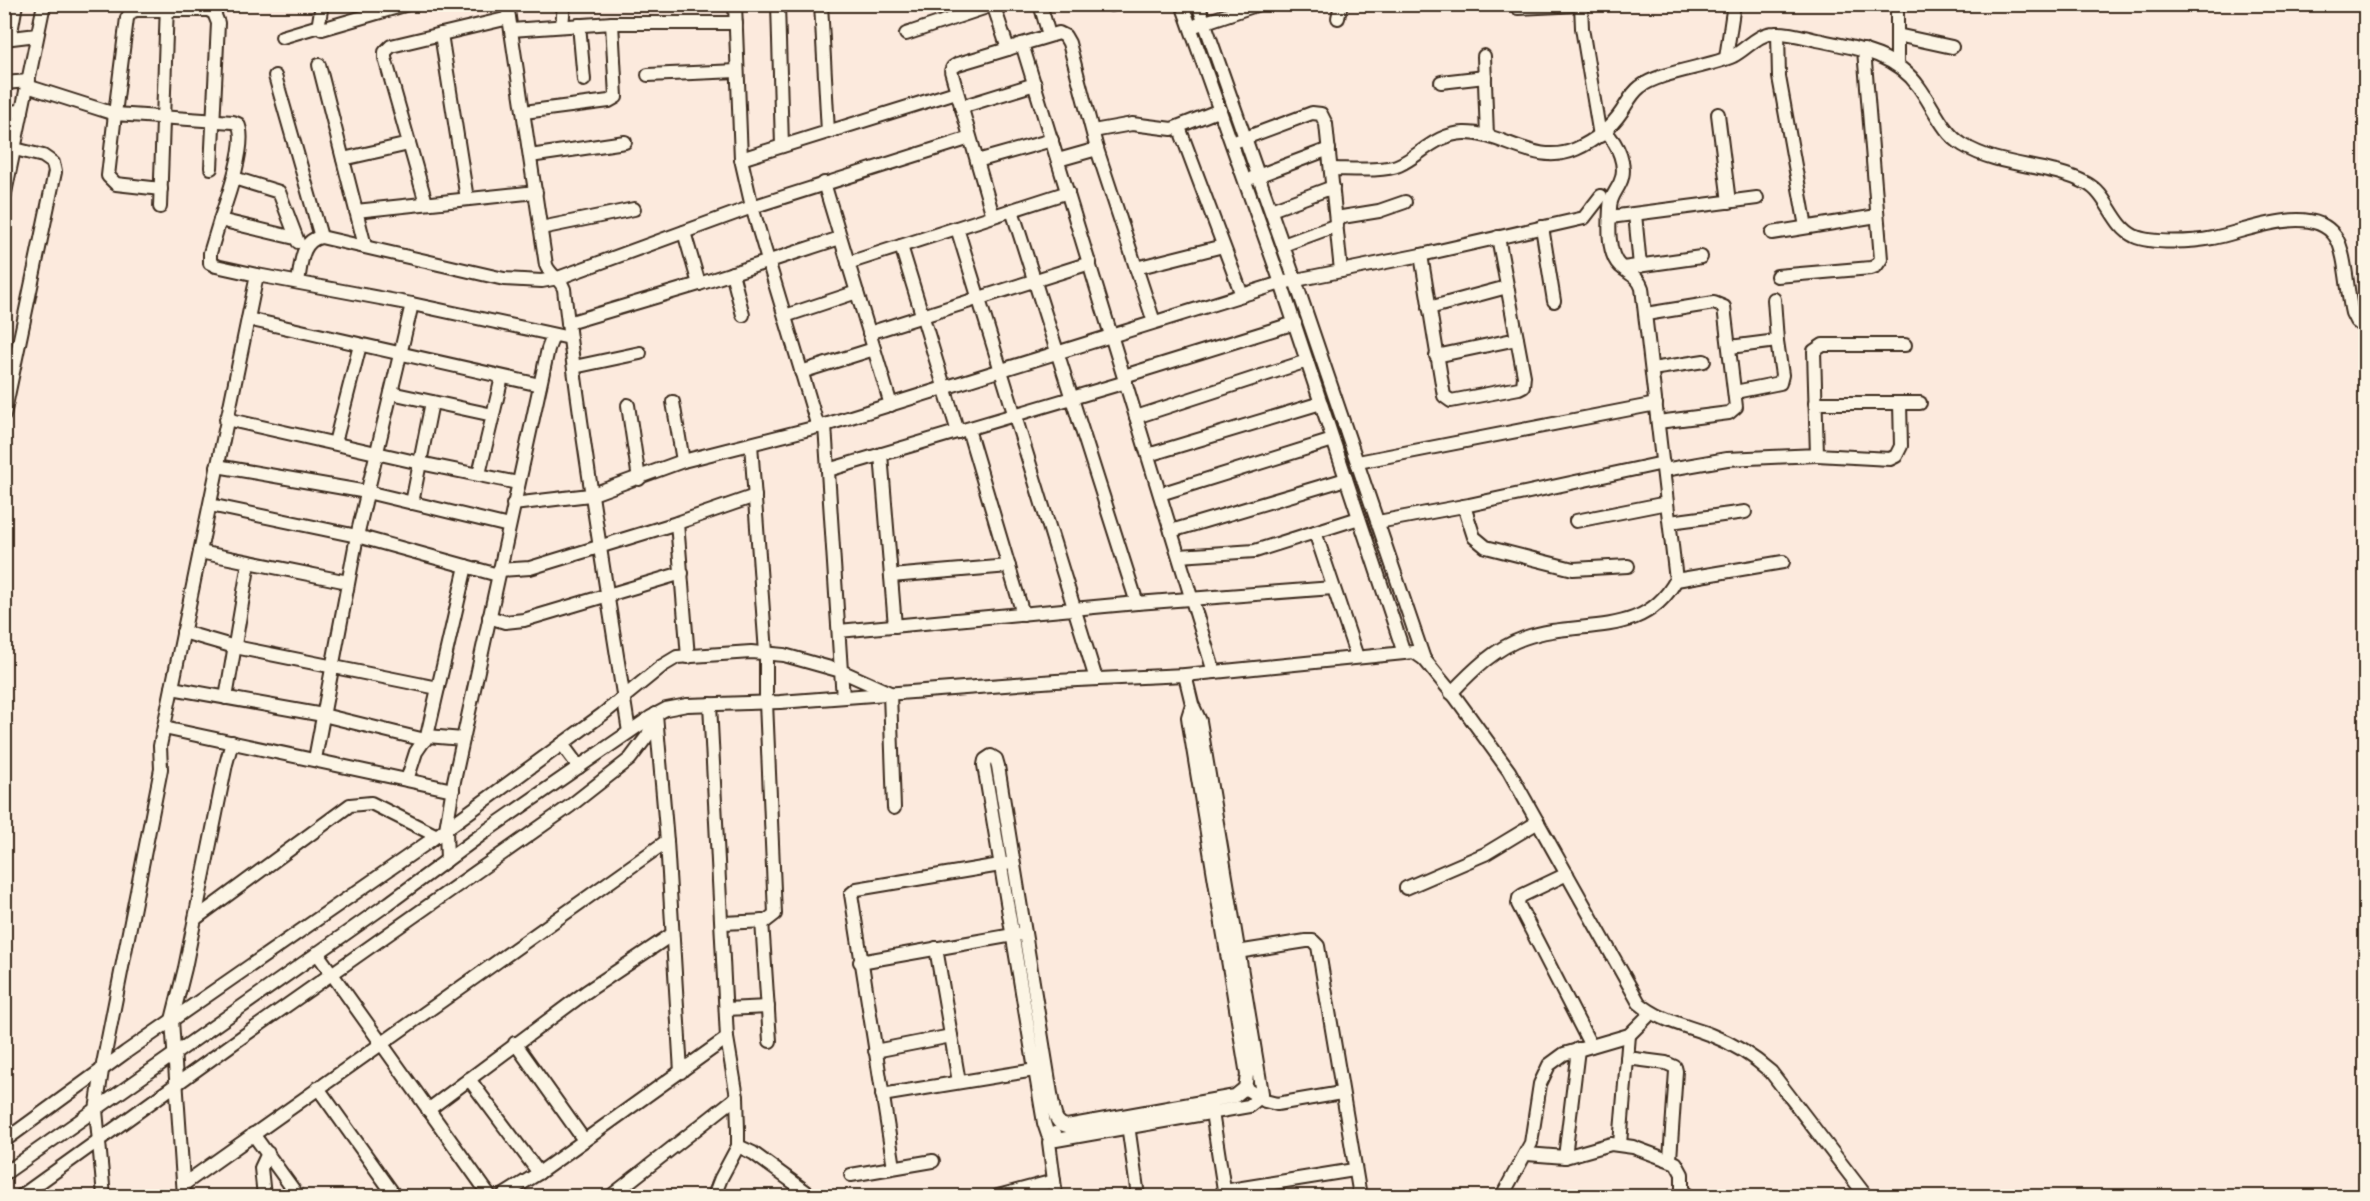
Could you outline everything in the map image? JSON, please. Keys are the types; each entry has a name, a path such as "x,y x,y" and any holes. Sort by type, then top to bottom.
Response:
{"street":[{"path":"16,4 7,38 38,35"},
{"path":"4,198 44,4"},
{"path":"319,26 322,4"},
{"path":"282,38 319,26 327,29 408,4"},
{"path":"507,4 548,271 558,278 564,289 590,495 601,545 629,732"},
{"path":"561,26 564,4"},
{"path":"735,4 741,159 752,207 801,372 821,426 828,470 843,697"},
{"path":"778,4 782,146"},
{"path":"821,4 828,132"},
{"path":"1040,4 1049,35"},
{"path":"1182,4 1281,283 1404,653"},
{"path":"1198,4 1425,659"},
{"path":"1190,27 1259,4"},
{"path":"1338,18 1341,4"},
{"path":"1726,58 1734,4"},
{"path":"1897,4 1897,64"},
{"path":"906,34 993,5 1008,49"},
{"path":"1518,8 1581,5 1582,28 1603,134"},
{"path":"160,207 166,7"},
{"path":"160,189 116,184 108,176 107,170 127,18 131,12 166,7 208,10 217,17 219,23 211,168"},
{"path":"524,112 609,101 616,97 612,23"},
{"path":"426,203 385,52 391,46 441,34 510,24 561,26 612,23 736,23"},
{"path":"579,25 584,80"},
{"path":"993,216 951,76 953,67 1059,33 1069,43 1097,149 1154,322"},
{"path":"1778,33 1779,77 1806,227"},
{"path":"1332,169 1393,167 1423,148 1455,134 1487,136 1524,150 1549,155 1573,150 1603,134 1633,94 1646,82 1726,58 1764,35 1778,33 1864,50 1897,64 1910,74 1951,136 1962,145 2002,162 2068,175 2091,185 2124,229 2138,238 2201,240 2286,221 2308,221 2325,227 2337,238 2352,313 2356,321 2366,329"},
{"path":"441,34 467,199"},
{"path":"1897,35 1952,47"},
{"path":"1022,44 1214,672"},
{"path":"1777,276 1876,266 1881,259 1864,50"},
{"path":"1484,56 1487,136"},
{"path":"319,65 365,246"},
{"path":"648,75 737,71"},
{"path":"275,76 321,237"},
{"path":"1441,82 1485,77"},
{"path":"4,83 28,83 115,114 233,122 240,127 234,178 208,258 210,263 216,266 412,304 570,338"},
{"path":"961,107 1035,84"},
{"path":"741,159 956,92"},
{"path":"1093,131 1132,124 1166,129 1179,128 1220,110"},
{"path":"4,112 22,111"},
{"path":"1231,143 1317,112 1323,117 1332,169 1341,271"},
{"path":"1718,114 1729,202"},
{"path":"1179,128 1242,295"},
{"path":"1452,693 1474,669 1495,653 1522,638 1543,632 1628,621 1661,603 1676,580 1646,314 1640,282 1614,260 1612,251 1610,200 1621,182 1622,166 1618,149 1611,137 1603,134"},
{"path":"298,282 305,246 313,238 321,237 504,279 537,282 558,278 752,207 970,138"},
{"path":"977,161 1052,140"},
{"path":"530,156 625,142"},
{"path":"343,159 410,144"},
{"path":"4,415 55,172 53,163 43,156 15,149"},
{"path":"1058,160 1097,149"},
{"path":"1245,181 1329,149"},
{"path":"234,178 279,192 295,238"},
{"path":"824,183 891,405"},
{"path":"1270,210 1334,187"},
{"path":"356,211 536,192"},
{"path":"848,263 1068,192"},
{"path":"513,504 590,495 683,461 821,426 1281,283 1421,255 1584,218 1601,196"},
{"path":"1610,217 1757,198"},
{"path":"1283,245 1337,222 1405,202"},
{"path":"541,228 634,208"},
{"path":"1012,210 1137,603"},
{"path":"1635,214 1640,266"},
{"path":"1772,232 1877,216"},
{"path":"220,220 295,238 305,246"},
{"path":"1542,227 1554,301"},
{"path":"957,228 1096,679"},
{"path":"684,232 699,284"},
{"path":"568,323 699,284 840,237"},
{"path":"1421,255 1441,390 1446,399 1519,388 1524,382 1498,237"},
{"path":"901,246 945,388 963,430 1023,614"},
{"path":"1136,268 1223,246"},
{"path":"1623,268 1701,257"},
{"path":"869,333 1090,263"},
{"path":"732,273 743,315"},
{"path":"104,1197 96,1110 102,1069 161,769 160,746 257,275"},
{"path":"1429,308 1507,287"},
{"path":"785,315 857,292"},
{"path":"1735,392 1780,383 1782,375 1774,299"},
{"path":"315,759 357,536 412,304"},
{"path":"1646,314 1720,304 1726,312 1730,347 1736,407 1729,413 1658,422"},
{"path":"248,319 540,385"},
{"path":"828,470 1072,398 1294,323"},
{"path":"447,860 442,832 453,790 513,504 548,349 553,336"},
{"path":"1436,356 1517,339"},
{"path":"1730,347 1778,341"},
{"path":"335,443 360,345"},
{"path":"1817,455 1812,355 1818,347 1822,345 1905,345"},
{"path":"801,372 874,349"},
{"path":"574,367 640,353"},
{"path":"1652,369 1704,361"},
{"path":"1136,417 1307,362"},
{"path":"479,474 502,377"},
{"path":"391,393 493,415"},
{"path":"412,503 432,402"},
{"path":"673,402 683,461"},
{"path":"1148,455 1321,403"},
{"path":"1815,403 1920,403"},
{"path":"1378,522 1663,466 1727,459 1817,455 1890,459 1896,456 1901,446 1900,403"},
{"path":"1358,462 1656,404"},
{"path":"628,405 639,479"},
{"path":"226,419 518,483"},
{"path":"1160,494 1333,440"},
{"path":"723,923 762,921 772,918 775,914 766,653 751,444"},
{"path":"881,454 895,626"},
{"path":"217,466 367,492 509,526"},
{"path":"1171,531 1346,479"},
{"path":"210,505 357,536 499,573 530,568 677,523 755,496"},
{"path":"1576,521 1667,502"},
{"path":"1464,506 1474,537 1486,547 1573,569 1628,566"},
{"path":"1670,522 1745,512"},
{"path":"1179,556 1254,551 1359,518"},
{"path":"677,523 688,657"},
{"path":"1315,532 1357,657"},
{"path":"200,552 348,582"},
{"path":"226,698 249,562"},
{"path":"1676,580 1783,562"},
{"path":"407,780 416,752 426,738 466,566"},
{"path":"891,576 1009,566"},
{"path":"489,617 506,621 524,620 682,573"},
{"path":"839,631 1137,603 1333,588"},
{"path":"183,632 234,647 438,688"},
{"path":"4,1141 102,1069 442,832 677,657 751,652 784,655 841,671 890,693"},
{"path":"4,1174 579,767 666,709 687,705 1185,675 1414,652 1425,659 1509,771 1639,1003 1651,1013 1711,1035 1754,1056 1771,1072 1866,1197"},
{"path":"1185,675 1192,704 1200,721 1233,952 1247,1075 1245,1088 1236,1096 1211,1106"},
{"path":"172,688 323,715 426,738 463,739"},
{"path":"890,693 894,808"},
{"path":"710,704 723,923 727,1038 737,1097 738,1146 714,1197"},
{"path":"656,714 667,841 681,1072"},
{"path":"21,1197 570,806 630,759 648,735 656,714"},
{"path":"164,728 453,790"},
{"path":"184,1190 172,1020 232,742"},
{"path":"562,744 579,767"},
{"path":"1007,864 998,766 996,759 992,756 985,760 984,765 1007,864 1019,934 1041,1069 1045,1130 1051,1137 1061,1140 1127,1120"},
{"path":"195,919 350,805 371,803 442,832"},
{"path":"1406,888 1485,854 1538,822"},
{"path":"184,1190 253,1134 667,841"},
{"path":"894,1167 850,900 853,891 1007,864"},
{"path":"1567,874 1523,895 1518,904 1591,1046"},
{"path":"762,921 770,1041"},
{"path":"860,962 1019,934"},
{"path":"428,1110 515,1043 671,935"},
{"path":"1233,952 1313,941 1318,946 1360,1197"},
{"path":"936,948 959,1082"},
{"path":"1041,1069 1055,1116 1061,1125 1127,1120 1211,1106 1249,1106 1259,1098 1262,1084 1233,952"},
{"path":"317,953 490,1197"},
{"path":"726,1009 768,1007"},
{"path":"1502,1197 1527,1154 1544,1073 1556,1059 1578,1049 1629,1035 1651,1013"},
{"path":"1620,1144 1629,1035"},
{"path":"875,1051 951,1036"},
{"path":"502,1197 727,1038"},
{"path":"515,1043 584,1140"},
{"path":"1565,1157 1578,1049"},
{"path":"1627,1058 1666,1063 1675,1067 1670,1159"},
{"path":"882,1095 1041,1069"},
{"path":"469,1079 539,1173"},
{"path":"1245,1088 1259,1098 1277,1104 1341,1093"},
{"path":"318,1089 395,1197"},
{"path":"611,1197 737,1097"},
{"path":"1211,1106 1224,1194 1354,1170"},
{"path":"1127,1120 1138,1197"},
{"path":"1056,1197 1049,1147 1051,1137 1061,1125"},
{"path":"253,1134 298,1197"},
{"path":"1527,1154 1565,1157 1620,1144 1670,1159 1681,1169 1682,1190 1689,1197"},
{"path":"738,1146 753,1153 812,1197"},
{"path":"264,1197 261,1168 268,1153"},
{"path":"851,1175 933,1161"},
{"path":"998,1197 1018,1194 1054,1181"}]}
